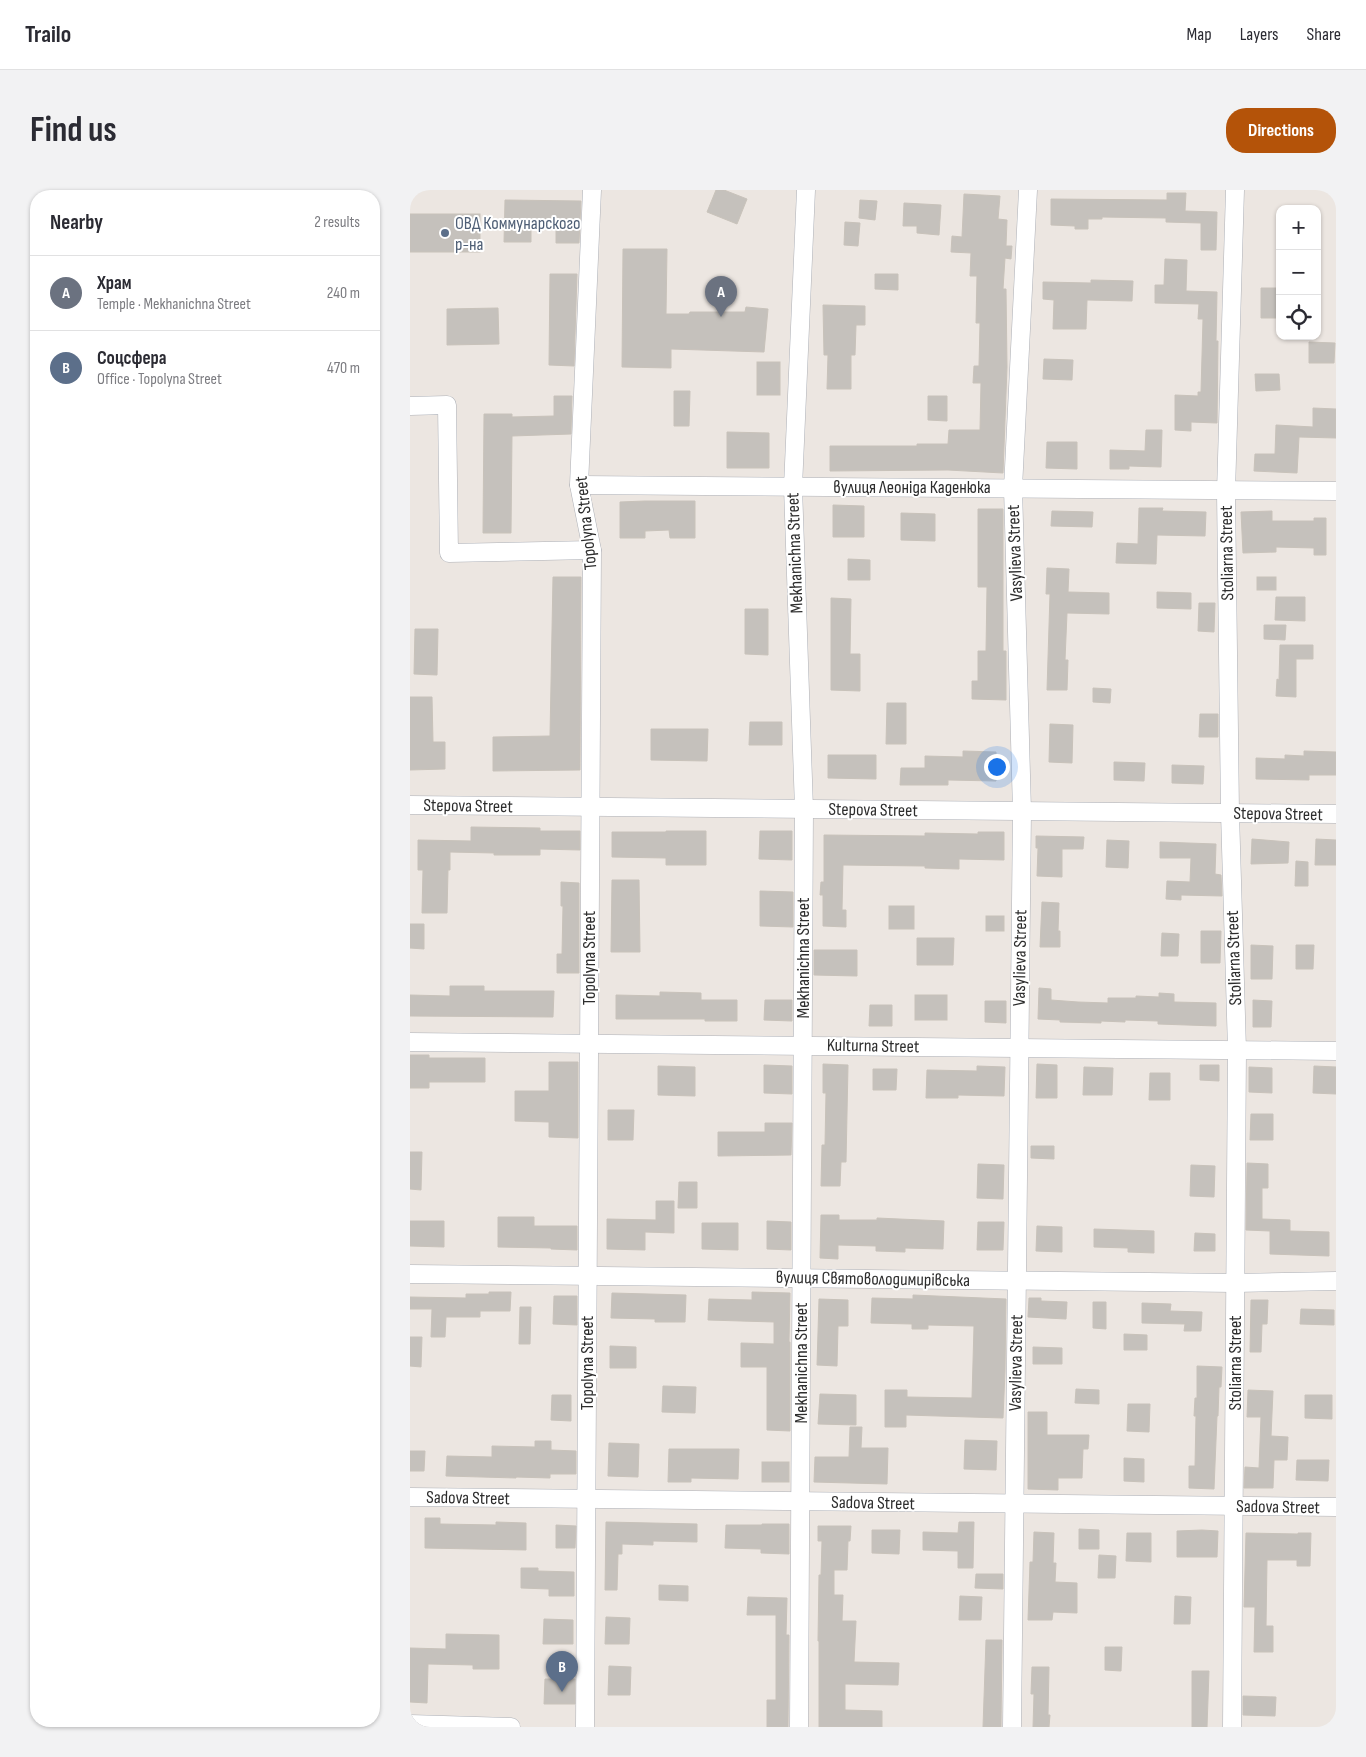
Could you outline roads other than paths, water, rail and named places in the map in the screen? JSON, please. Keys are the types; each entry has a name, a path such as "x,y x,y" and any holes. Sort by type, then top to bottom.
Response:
{"street":[{"name":"Topolyna Street","path":"585,1727 592,550 579,485 592,190"},
{"name":"Mekhanichna Street","path":"798,1727 804,809 793,487 806,190"},
{"name":"Vasylieva Street","path":"1012,1727 1022,811 1013,488 1028,190"},
{"name":"Stoliarna Street","path":"1232,1727 1237,1050 1230,813 1226,492 1235,190"},
{"path":"410,406 447,405 449,553 592,550"},
{"name":"вулиця Леоніда Каденюка","path":"579,485 1013,488 1226,492 1336,491"},
{"name":"Stepova Street","path":"410,805 1336,814"},
{"name":"Kulturna Street","path":"410,1042 1336,1051"},
{"name":"вулиця Святоволодимирівська","path":"410,1274 1235,1283 1336,1281"},
{"name":"Sadova Street","path":"410,1497 1336,1507"},
{"path":"410,1724 511,1727"}],"place":[{"name":"ОВД Коммунарского р-на","path":"445,233"},
{"name":"Храм","path":"721,317"},
{"name":"Соцсфера","path":"562,1692"}]}
